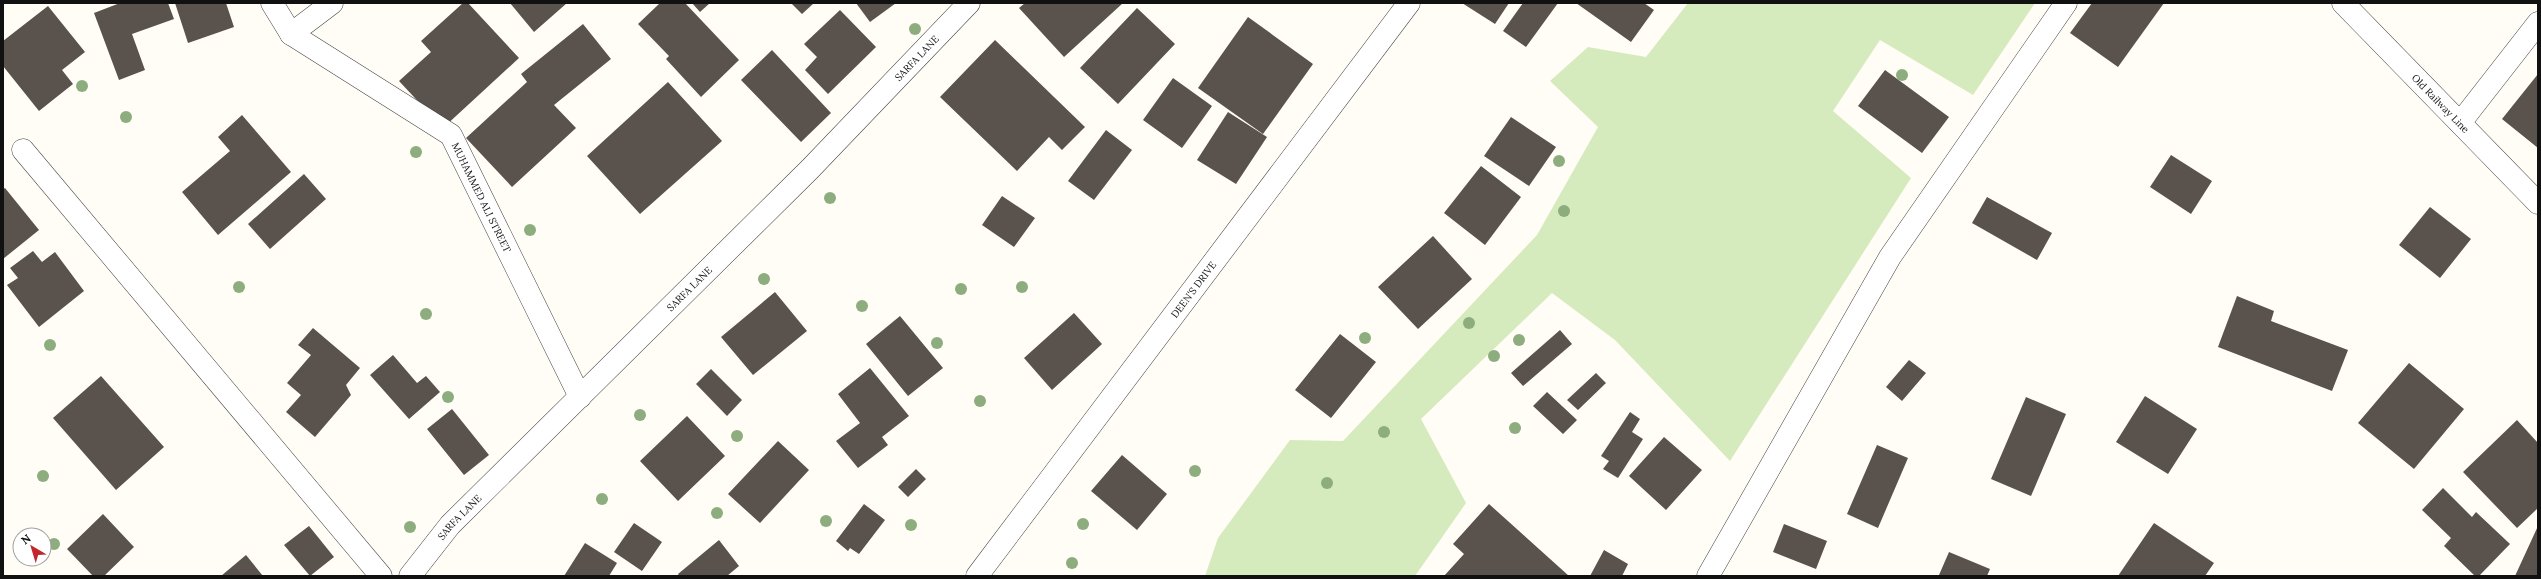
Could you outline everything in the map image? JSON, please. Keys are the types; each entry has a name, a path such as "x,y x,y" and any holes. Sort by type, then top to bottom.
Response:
{"street":[{"name":"MUHAMMED ALI STREET","path":"272,3 291,34 451,135 580,397"},
{"path":"291,34 332,3"},
{"name":"SARFA LANE","path":"410,576 450,525 810,169 969,3"},
{"name":"DEEN'S DRIVE","path":"977,576 1409,3"},
{"path":"1708,576 1890,257 2066,3"},
{"name":"Old Railway Line","path":"2343,3 2538,203"},
{"path":"2460,123 2538,23"},
{"path":"23,150 381,576"}],"green space":[{"path":"1688,3 2035,3 1973,95 1880,40 1833,111 1911,178 1730,461 1615,340 1552,293 1421,419 1466,503 1415,576 1205,576 1218,538 1290,440 1343,441 1537,235 1598,127 1550,81 1588,47 1646,57"}],"building":[{"path":"120,3 168,3 174,19 132,34 145,70 119,80 94,13"},
{"path":"175,3 226,3 234,27 188,43"},
{"path":"463,3 468,3 519,58 443,128 399,81 431,52 421,41"},
{"path":"510,3 567,3 534,32"},
{"path":"660,3 685,3 739,60 701,97 666,59 669,56 638,24"},
{"path":"692,3 710,3 700,12"},
{"path":"791,3 814,3 802,14"},
{"path":"856,3 896,3 870,22"},
{"path":"1025,3 1123,3 1064,57 1019,8"},
{"path":"1462,3 1509,3 1495,24"},
{"path":"1523,3 1558,3 1526,47 1503,31"},
{"path":"1576,3 1644,3 1654,10 1631,42"},
{"path":"2092,3 2164,3 2118,67 2070,33"},
{"path":"48,6 85,52 62,70 73,84 39,111 3,66 3,41"},
{"path":"1137,8 1175,44 1118,104 1080,68"},
{"path":"840,10 876,47 828,94 805,70 817,57 804,44"},
{"path":"1248,17 1313,64 1263,134 1198,88"},
{"path":"583,24 611,59 554,105 576,128 512,187 466,138 527,82 521,74"},
{"path":"995,40 1085,127 1062,150 1049,137 1017,171 940,97"},
{"path":"772,50 831,113 801,142 741,80"},
{"path":"1885,70 1949,117 1922,153 1858,106"},
{"path":"2538,74 2538,148 2502,119"},
{"path":"1173,78 1212,106 1182,148 1143,120"},
{"path":"668,82 722,141 640,214 587,156"},
{"path":"1228,112 1267,137 1236,184 1197,160"},
{"path":"242,115 291,172 218,235 182,192 230,151 218,137"},
{"path":"1511,117 1556,147 1529,186 1484,156"},
{"path":"1106,130 1132,150 1094,200 1068,181"},
{"path":"2171,155 2212,181 2191,214 2150,187"},
{"path":"1481,166 1521,197 1485,245 1444,213"},
{"path":"304,174 326,199 270,249 248,224"},
{"path":"5,188 39,230 3,259 3,189"},
{"path":"1002,196 1035,218 1014,247 982,225"},
{"path":"1987,197 2052,233 2037,260 1972,223"},
{"path":"2430,207 2471,239 2440,278 2399,245"},
{"path":"1433,236 1472,279 1418,329 1378,287"},
{"path":"33,251 42,262 55,252 84,291 39,327 7,285 18,278 10,268"},
{"path":"775,292 807,331 753,375 721,337"},
{"path":"2237,296 2274,311 2271,321 2348,350 2332,391 2218,347"},
{"path":"1074,313 1102,344 1052,390 1024,358"},
{"path":"900,316 943,368 908,396 866,344"},
{"path":"313,328 360,368 346,385 351,395 315,437 286,412 301,395 287,383 311,355 298,345"},
{"path":"1560,330 1572,344 1523,386 1511,373"},
{"path":"1340,334 1376,362 1331,418 1295,390"},
{"path":"393,355 417,383 426,376 440,392 409,419 370,375"},
{"path":"1909,360 1926,373 1902,401 1886,387"},
{"path":"2409,363 2464,409 2414,469 2358,423"},
{"path":"870,368 909,416 882,437 888,445 858,468 836,441 860,423 838,394"},
{"path":"711,369 742,400 727,416 696,384"},
{"path":"1596,373 1606,383 1578,410 1567,400"},
{"path":"101,376 164,447 116,490 53,418"},
{"path":"1547,392 1577,420 1563,434 1533,406"},
{"path":"2145,396 2197,429 2168,474 2116,442"},
{"path":"2026,397 2066,414 2031,496 1991,479"},
{"path":"452,409 489,455 464,475 427,429"},
{"path":"1630,412 1640,419 1632,432 1643,439 1618,478 1603,469 1609,461 1601,456"},
{"path":"687,416 725,456 678,501 640,461"},
{"path":"2517,420 2538,443 2538,508 2517,528 2463,472"},
{"path":"1664,437 1702,470 1666,510 1629,476"},
{"path":"778,441 809,470 760,523 728,494"},
{"path":"1877,445 1908,458 1878,528 1847,514"},
{"path":"1122,455 1167,494 1137,530 1091,491"},
{"path":"916,469 926,479 908,497 898,487"},
{"path":"2443,488 2472,517 2476,512 2510,544 2479,576 2475,576 2444,546 2451,538 2422,510"},
{"path":"864,504 885,520 859,554 850,548 848,551 836,541"},
{"path":"1489,504 1569,576 1444,576 1464,554 1453,544"},
{"path":"103,514 134,547 104,576 93,576 67,549"},
{"path":"634,523 662,542 642,571 614,552"},
{"path":"2154,523 2214,563 2205,576 2118,576"},
{"path":"1784,524 1827,541 1816,569 1773,552"},
{"path":"309,526 334,557 310,576 284,545"},
{"path":"2538,526 2538,576 2515,576"},
{"path":"719,540 739,566 727,576 679,576 678,574"},
{"path":"585,543 617,563 609,576 564,576"},
{"path":"1604,550 1628,564 1622,576 1590,576"},
{"path":"1949,552 1990,569 1987,576 1939,575"},
{"path":"246,555 263,576 221,576"}]}
